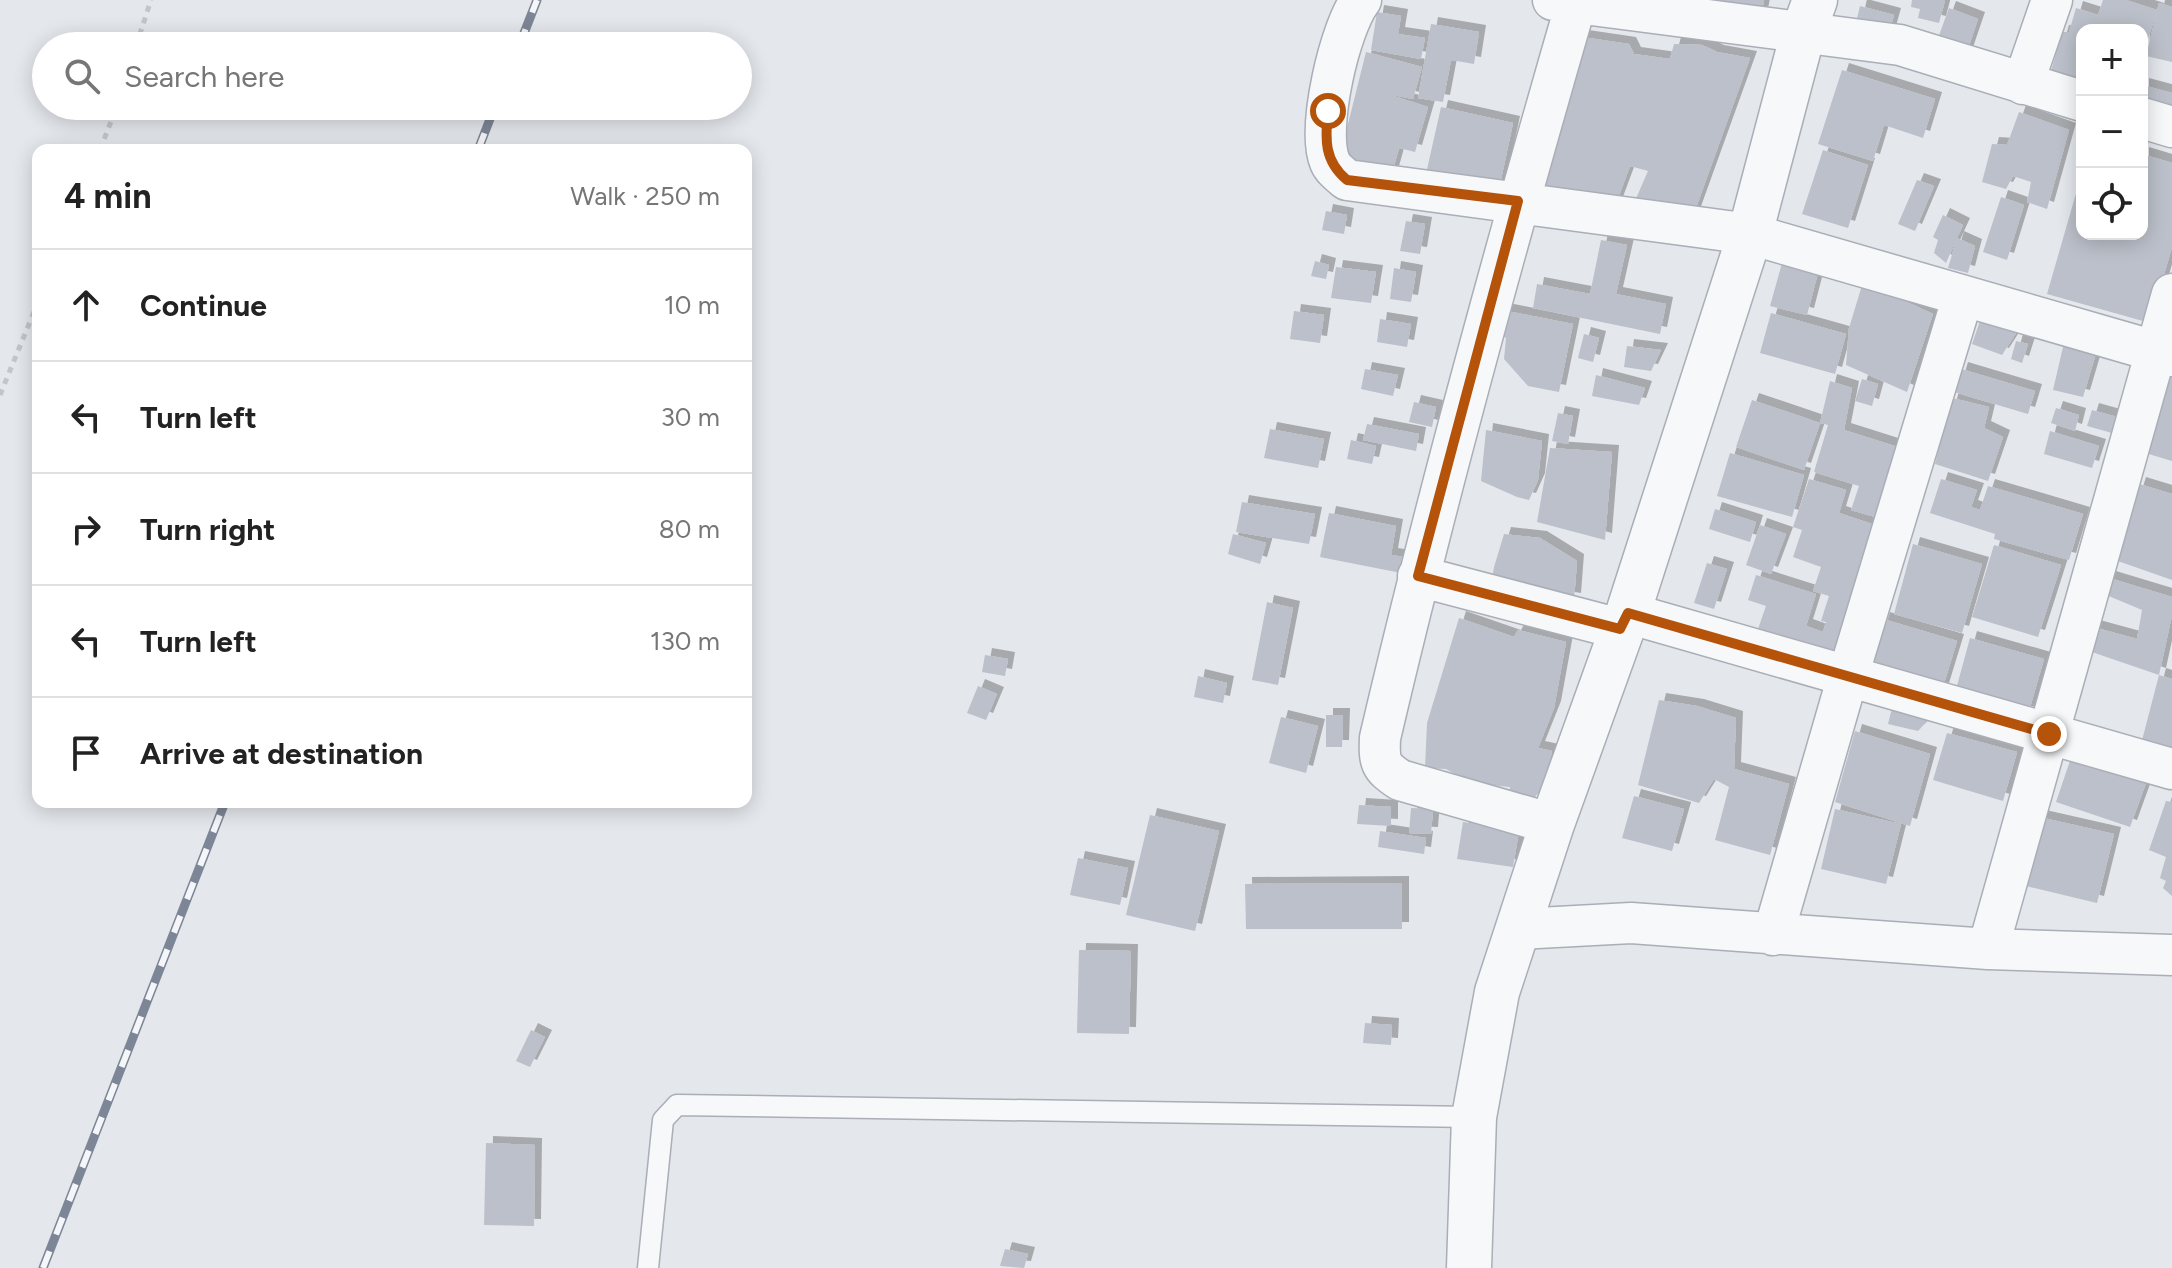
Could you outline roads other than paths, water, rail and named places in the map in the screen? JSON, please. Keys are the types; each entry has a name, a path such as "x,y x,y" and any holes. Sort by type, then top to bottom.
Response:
{"street":[{"path":"1361,0 1344,32 1331,91 1325,139 1330,163 1347,180 1750,234 2164,354"},
{"path":"2023,84 2052,0"},
{"path":"1552,824 1400,780 1387,771 1379,759 1380,738 1418,576 1569,1 1809,16 2076,99"},
{"path":"1469,1268 1474,1117 1497,992 1624,621 1750,234 1809,16"},
{"path":"2148,120 2172,127"},
{"path":"1988,949 2049,734 2164,354 2172,294"},
{"path":"1773,935 1963,296"},
{"path":"1418,576 1624,621 1848,676 2172,769"},
{"path":"1518,929 1631,923 1988,949 2172,955"}],"lane":[{"path":"648,1268 663,1120 677,1105 1474,1117"}],"railway":[{"path":"524,32 537,0"},
{"path":"480,144 490,120"},
{"path":"43,1268 223,808"}]}
